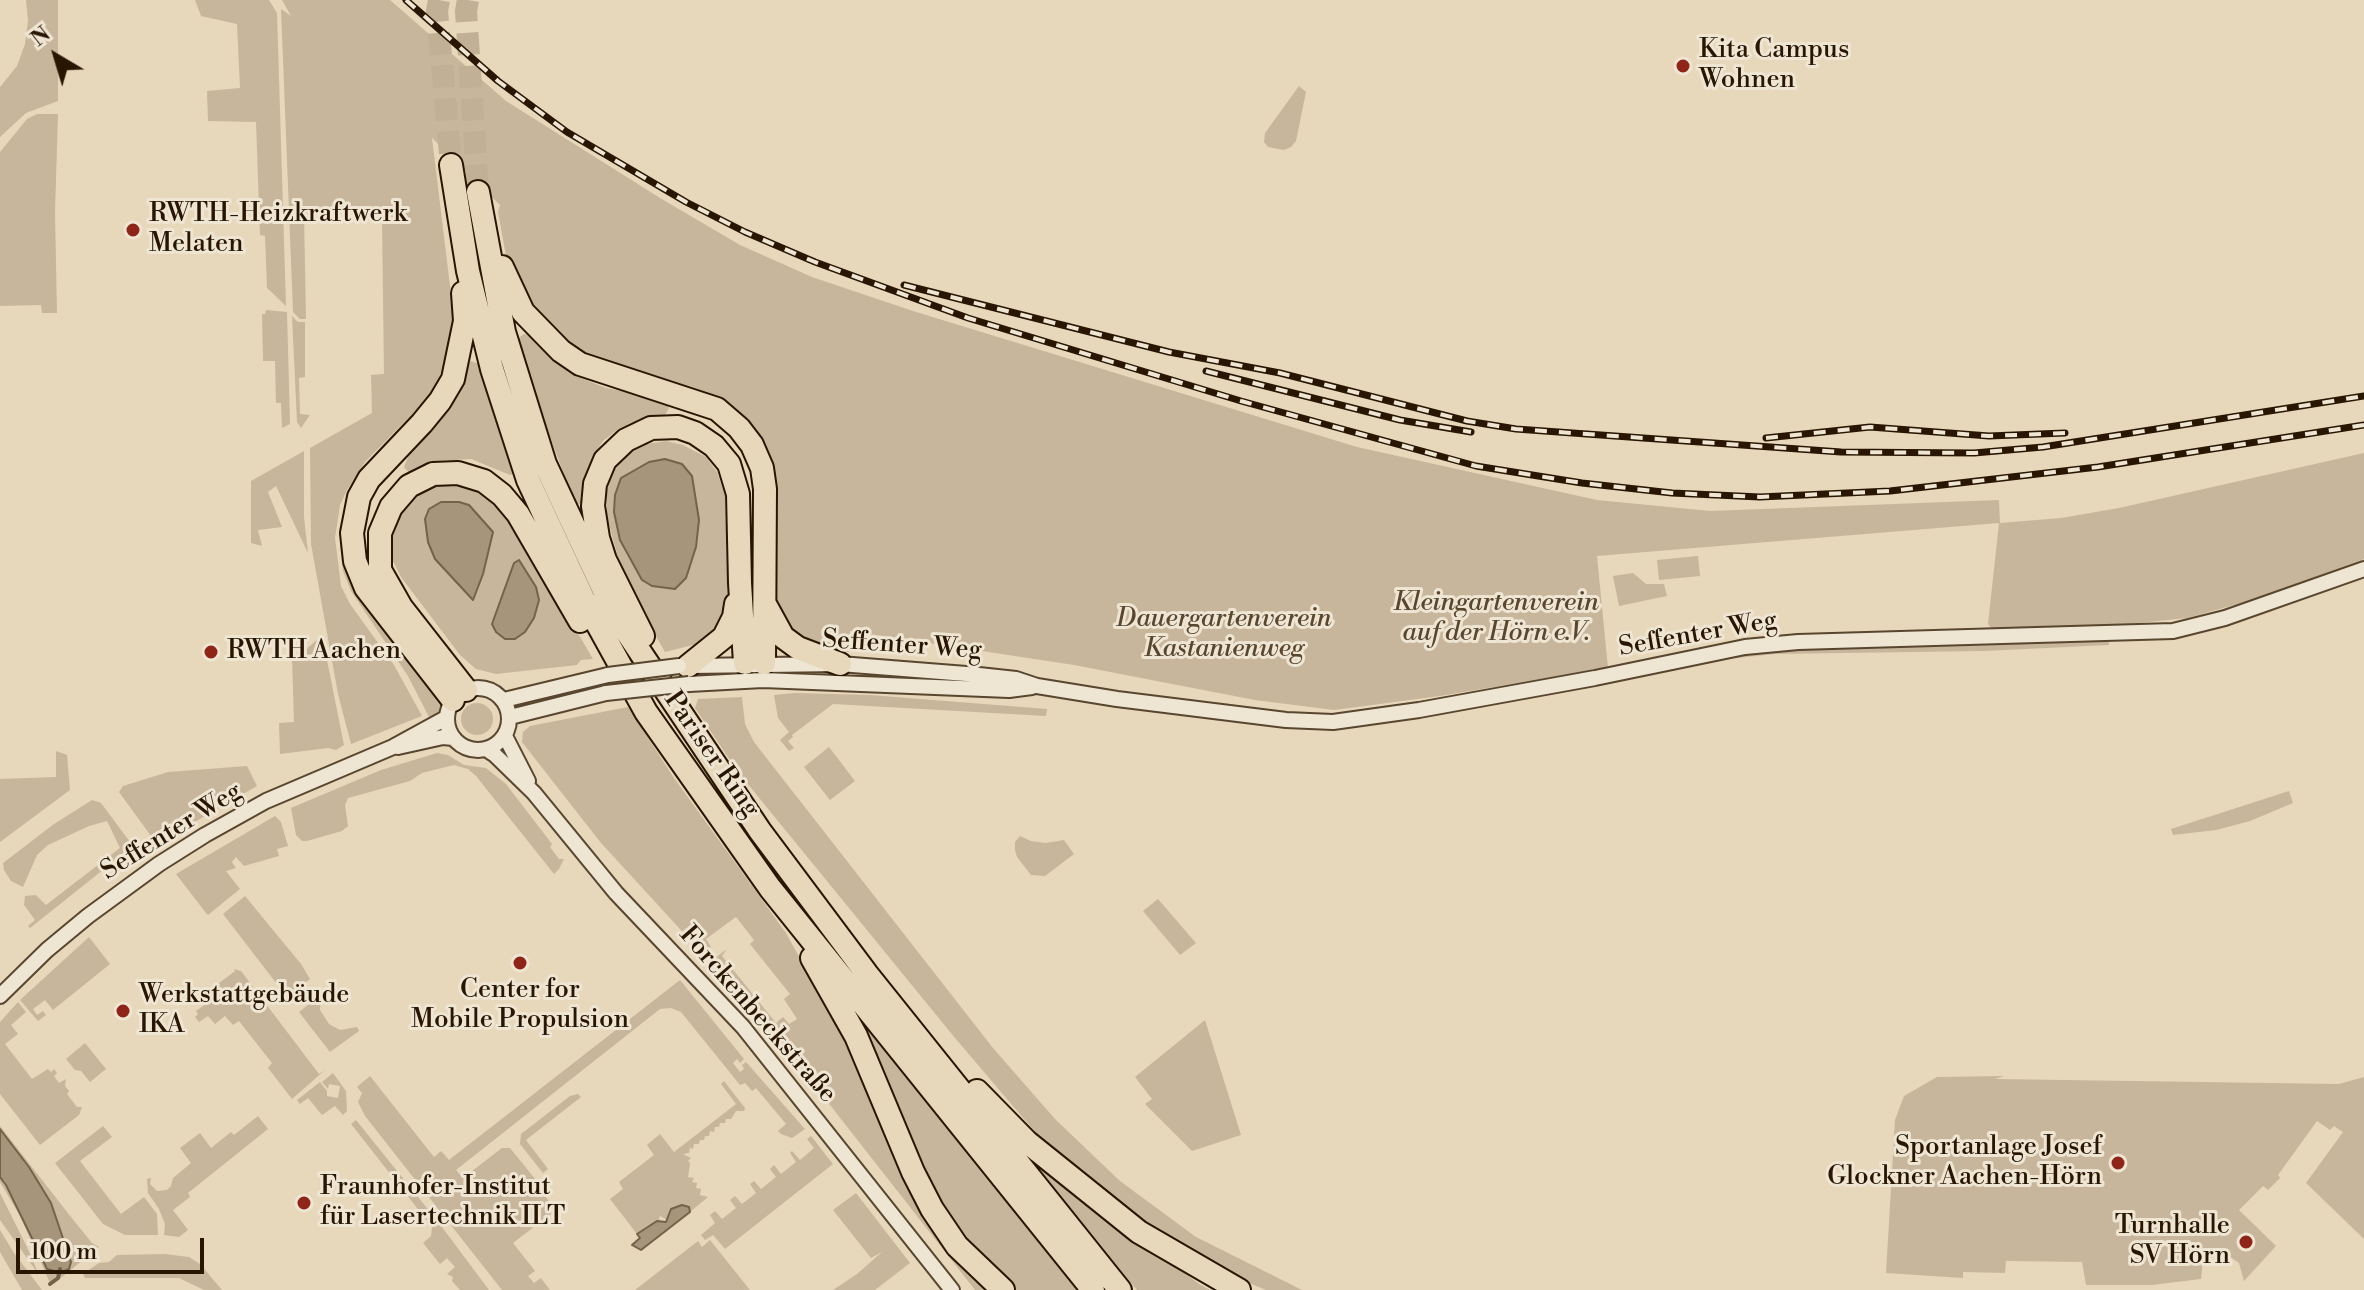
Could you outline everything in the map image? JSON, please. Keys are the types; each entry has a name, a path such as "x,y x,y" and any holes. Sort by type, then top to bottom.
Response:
{"highway":[{"name":"Pariser Ring","path":"455,702 366,588 355,561 352,533 359,497 369,479 440,401 453,379 460,356 465,321 451,165 468,271 492,369 528,480 583,598 646,712 770,888 1093,1290"},
{"name":"Pariser Ring","path":"765,605 765,489 762,468 752,445 739,428 717,409 580,364 543,335 523,312 513,293 478,192 504,332 545,464 616,616 760,831 867,974 1120,1290"},
{"path":"678,709 605,560 594,517 595,484 605,460 626,440 651,428 678,427 695,433 714,446 729,464 738,494 740,583 754,672"},
{"path":"455,702 380,570 380,533 391,507 409,486 433,474 458,473 484,481 502,495 525,524 601,656 646,712"},
{"path":"685,672 724,637 734,617 740,583"},
{"path":"765,605 783,637 798,648 840,664"},
{"path":"754,672 765,605"},
{"path":"770,888 856,1036 913,1172 932,1209 957,1246 1003,1290"},
{"path":"867,974 1027,1142 1139,1232 1239,1290"}],"street":[{"name":"Seffenter Weg","path":"754,672 840,664 979,675 1117,699 1286,720 1333,722 1580,681 1745,647 1798,642 2173,631 2225,618 2364,569"},
{"name":"Seffenter Weg","path":"504,700 596,677 685,672 754,672 1009,690 1037,686"},
{"name":"Seffenter Weg","path":"510,717 685,672"},
{"path":"487,688 504,700 510,717 505,736 496,744 474,750 462,746 453,738 455,702 487,688"},
{"name":"Seffenter Weg","path":"0,996 61,938 170,856 266,801 393,747 455,702"},
{"name":"Forckenbeckstraße","path":"505,736 507,746 534,793"},
{"name":"Seffenter Weg","path":"393,747 411,746 443,737 453,738"},
{"name":"Forckenbeckstraße","path":"486,749 534,793 616,893 743,1027 949,1290"}],"green space":[{"path":"26,0 58,0 58,101 26,113 0,137 0,87 17,66 25,44 28,21"},
{"path":"195,0 269,0 277,13 286,306 267,288 265,236 260,235 256,122 208,121 207,91 240,88 237,24 201,16"},
{"path":"282,0 390,0 506,101 740,245 812,277 1357,447 1597,500 1710,511 1999,500 2000,523 2061,518 2119,508 2364,453 2364,559 2252,600 2187,618 2110,626 1992,629 1988,624 1999,523 1597,556 1608,668 1334,710 1255,700 1074,665 850,631 849,652 814,647 800,643 776,613 777,497 772,473 749,427 579,353 545,329 508,267 498,212 500,205 432,138 454,319 449,354 425,401 365,462 347,490 340,505 335,538 341,586 350,604 394,665 422,716 351,744 338,694 311,544 310,448 372,413 371,375 384,374 382,219 388,218 388,213 304,214 306,319 300,319 293,312 281,9 291,16"},
{"path":"1299,86 1306,92 1296,141 1284,150 1268,147 1264,142 1265,133"},
{"path":"37,114 58,114 55,212 57,313 42,313 41,305 0,306 0,152 27,119"},
{"path":"266,310 287,312 290,424 282,428 281,403 276,403 275,361 263,361 262,314"},
{"path":"292,316 298,322 305,322 305,377 299,378 300,414 310,415 301,428 297,422"},
{"path":"524,334 532,335 576,376 606,388 663,399 669,408 664,417 640,419 618,429 603,441 593,456 585,478 585,500 576,506 531,387 517,339"},
{"path":"471,361 481,365 517,472 510,475 471,459 438,461 409,473 404,467 410,452 450,409"},
{"path":"666,441 683,445 706,457 717,472 725,495 728,599 719,630 701,643 665,652 625,582 607,518 607,490 614,468 628,454 646,444"},
{"path":"304,451 304,517 308,553 276,486 268,492 282,527 258,530 262,546 251,543 251,481"},
{"path":"453,483 476,489 499,505 593,659 581,660 577,665 496,674 476,669 460,655 401,577 393,561 391,540 398,517 411,500 430,487"},
{"path":"356,492 367,605 444,702 440,713 431,721 408,676 351,591 343,571 340,544 342,517 348,499"},
{"path":"1698,556 1700,576 1659,580 1657,560"},
{"path":"1633,573 1646,584 1664,584 1667,596 1619,606 1613,576"},
{"path":"319,638 323,640 344,745 336,750 328,748 280,754 279,723 294,722 292,657"},
{"path":"2109,640 2109,645 1984,651 1775,654 1727,659 1736,654 1790,648"},
{"path":"774,695 870,695 1047,709 1046,716 833,704 792,735 788,741 794,748 789,751 780,740 789,732 778,718"},
{"path":"742,697 745,724 754,742 993,1048 1055,1119 1120,1181 1196,1237 1302,1290 1266,1290 1247,1282 1147,1223 1036,1133 738,772 695,708 698,699"},
{"path":"477,703 488,708 493,719 488,730 477,735 466,730 461,719 466,708"},
{"path":"628,707 674,778 786,933 860,1067 908,1187 949,1250 985,1290 975,1290 765,1022 711,961 727,949 722,956 776,1023 783,1017 789,1024 797,1019 784,999 790,994 750,944 754,940 736,917 706,939 711,947 702,953 601,843 522,742 523,732 530,726"},
{"path":"829,747 855,781 830,800 804,767"},
{"path":"56,751 67,755 70,790 0,842 0,779 56,777"},
{"path":"437,753 448,755 464,765 486,768 506,784 552,844 550,847 559,859 564,859 559,869 554,874 476,776 468,769 454,765 348,798 345,805 348,826 342,831 307,841 296,835 291,808 381,770"},
{"path":"247,766 257,786 162,841 151,836 119,792 123,786 168,772"},
{"path":"2289,791 2293,803 2250,821 2216,830 2173,835 2171,829"},
{"path":"92,800 101,803 133,846 30,928 28,926 35,920 24,905 25,896 36,895 46,905 120,848 107,821 48,845 37,855 23,887 11,881 3,863"},
{"path":"275,816 281,822 288,846 277,849 279,856 244,866 236,857 232,862 236,868 226,871 240,889 208,915 176,874"},
{"path":"1020,836 1046,843 1064,840 1074,854 1045,876 1031,875 1015,850 1015,842"},
{"path":"245,896 310,979 287,997 223,914"},
{"path":"1158,899 1196,943 1180,955 1143,911"},
{"path":"89,937 110,964 53,1010 45,1000 33,1009 37,1015 43,1011 46,1015 38,1021 20,1000"},
{"path":"234,969 241,971 319,1074 325,1070 292,1099 268,1068 272,1063 239,1021 233,1025 225,1016 215,1024 208,1016 199,1022 195,1017 198,1014 196,1011 207,1003 202,996"},
{"path":"680,980 744,1059 733,1063 740,1072 746,1062 805,1129 792,1138 781,1134 778,1131 786,1124 756,1088 752,1091 745,1083 740,1085 681,1012 671,1008 660,1009 456,1170 463,1178 502,1148 510,1148 556,1210 513,1243 535,1271 528,1276 534,1283 541,1278 550,1290 502,1290 365,1116 358,1102 362,1093 357,1087 370,1076 434,1157 441,1151 449,1160"},
{"path":"843,992 1080,1290 1014,1290 966,1242 915,1155 882,1069"},
{"path":"321,995 320,1010 329,1024 340,1030 357,1027 359,1031 330,1052 299,1012"},
{"path":"18,1002 26,1012 11,1025 18,1034 5,1044 32,1079 48,1069 51,1072 54,1069 59,1083 66,1079 67,1094 77,1107 82,1107 79,1115 40,1145 0,1094 0,1022"},
{"path":"1205,1020 1241,1135 1192,1151 1145,1104 1152,1099 1135,1077"},
{"path":"85,1043 106,1069 90,1082 66,1059"},
{"path":"333,1073 346,1091 347,1111 343,1115 335,1106 322,1115 308,1098 300,1104 297,1100 320,1082 327,1096 338,1098 340,1086 329,1084 328,1089 322,1082"},
{"name":"Sportanlage Josef Glockner Aachen-Hörn","path":"2004,1076 1995,1079 2339,1084 2364,1077 2364,1239 2306,1183 2343,1132 2334,1126 2330,1130 2317,1121 2278,1175 2280,1178 2268,1190 2263,1186 2239,1210 2276,1246 2244,1281 2239,1263 2226,1254 2203,1260 2201,1279 2152,1285 2086,1285 2082,1262 2006,1261 2005,1273 1963,1272 1963,1278 1886,1273 1895,1120 1904,1096 1937,1077"},
{"path":"724,1081 745,1108 744,1111 736,1111 731,1119 720,1123 714,1132 710,1131 709,1136 694,1144 689,1153 683,1154 691,1158 688,1161 688,1177 694,1178 692,1182 701,1189 700,1195 708,1197 690,1212 690,1209 667,1220 660,1216 659,1220 637,1234 610,1199 623,1189 619,1182 654,1155 647,1145 660,1134 674,1152 736,1104 721,1084"},
{"path":"578,1094 581,1097 526,1140 548,1169 543,1173 520,1144 521,1134 570,1096"},
{"path":"258,1116 268,1129 188,1193 190,1197 173,1210 188,1230 179,1237 164,1235 165,1224 148,1193 147,1179 151,1178 150,1184 157,1191 167,1190 173,1178 191,1163 180,1148 200,1133 211,1148"},
{"path":"356,1120 489,1290 460,1290 452,1281 453,1277 447,1274 455,1267 447,1258 440,1264 423,1243 431,1236 432,1227 351,1124"},
{"path":"0,1126 92,1243 99,1247 51,1286 59,1279 59,1273 50,1283 20,1216 0,1182"},
{"path":"103,1126 112,1137 80,1161 121,1214 144,1197 157,1214 158,1235 125,1235 103,1224 55,1163"},
{"path":"811,1136 833,1164 725,1249 713,1235 705,1240 701,1235 715,1223 710,1215 715,1211 722,1219 736,1208 730,1200 735,1196 742,1204 756,1193 750,1184 754,1181 761,1189 776,1177 770,1169 774,1165 781,1174 796,1162 790,1153 792,1151 800,1160 814,1148 807,1139"},
{"path":"1030,1157 1199,1284 1210,1290 1137,1290"},
{"path":"0,1193 27,1247 39,1275 0,1220"},
{"path":"856,1193 910,1263 875,1290 833,1290 882,1252 871,1258 833,1210"},
{"path":"0,1230 42,1290 22,1290 0,1252"},
{"path":"710,1240 750,1290 635,1290 698,1241 702,1247"},
{"path":"117,1255 189,1257 200,1264 222,1290 204,1290 179,1278 85,1278 83,1274"}],"shaded area":[{"path":"665,459 682,464 692,476 699,520 696,547 686,578 675,589 652,586 642,580 620,540 614,512 615,495 621,478 649,462"},
{"path":"441,502 469,505 493,532 473,600 435,559 428,542 425,519 429,509"},
{"path":"519,560 536,587 539,600 534,618 525,632 515,639 505,639 492,624 514,563"},
{"path":"0,1129 51,1203 71,1262 69,1269 61,1273 47,1269 0,1177"},
{"path":"682,1205 689,1207 690,1212 641,1250 632,1245 640,1238 637,1234 657,1221 666,1222 671,1209"}],"waterway":[{"path":"50,1284 58,1278 60,1269"}],"tunnel":[{"path":"439,0 437,11 451,165"},
{"path":"468,0 466,11 478,192"}],"railway":[{"path":"406,0 498,81 567,132 686,202 745,232 815,262 968,318 1241,401 1476,466 1672,493 1760,497 1890,491 2098,467 2364,425"},
{"path":"904,285 1169,352 1280,373 1467,421 1516,429 1841,452 1974,453 2043,447 2364,396"},
{"path":"1206,371 1400,420 1471,432"},
{"path":"1766,438 1870,427 1989,436 2065,433"}],"place":[{"name":"Kita Campus Wohnen","path":"1683,66"},
{"name":"RWTH-Heizkraftwerk Melaten","path":"133,230"},
{"name":"RWTH Aachen","path":"211,652"},
{"name":"Center for Mobile Propulsion","path":"520,963"},
{"name":"Werkstattgebäude IKA","path":"123,1011"},
{"name":"Sportanlage Josef Glockner Aachen-Hörn","path":"2118,1163"},
{"name":"Fraunhofer-Institut für Lasertechnik ILT","path":"304,1203"},
{"name":"Turnhalle SV Hörn","path":"2246,1242"}],"park label":[{"name":"Kleingartenverein auf der Hörn e.V.","path":"1496,619"},
{"name":"Dauergartenverein Kastanienweg","path":"1224,635"}]}
